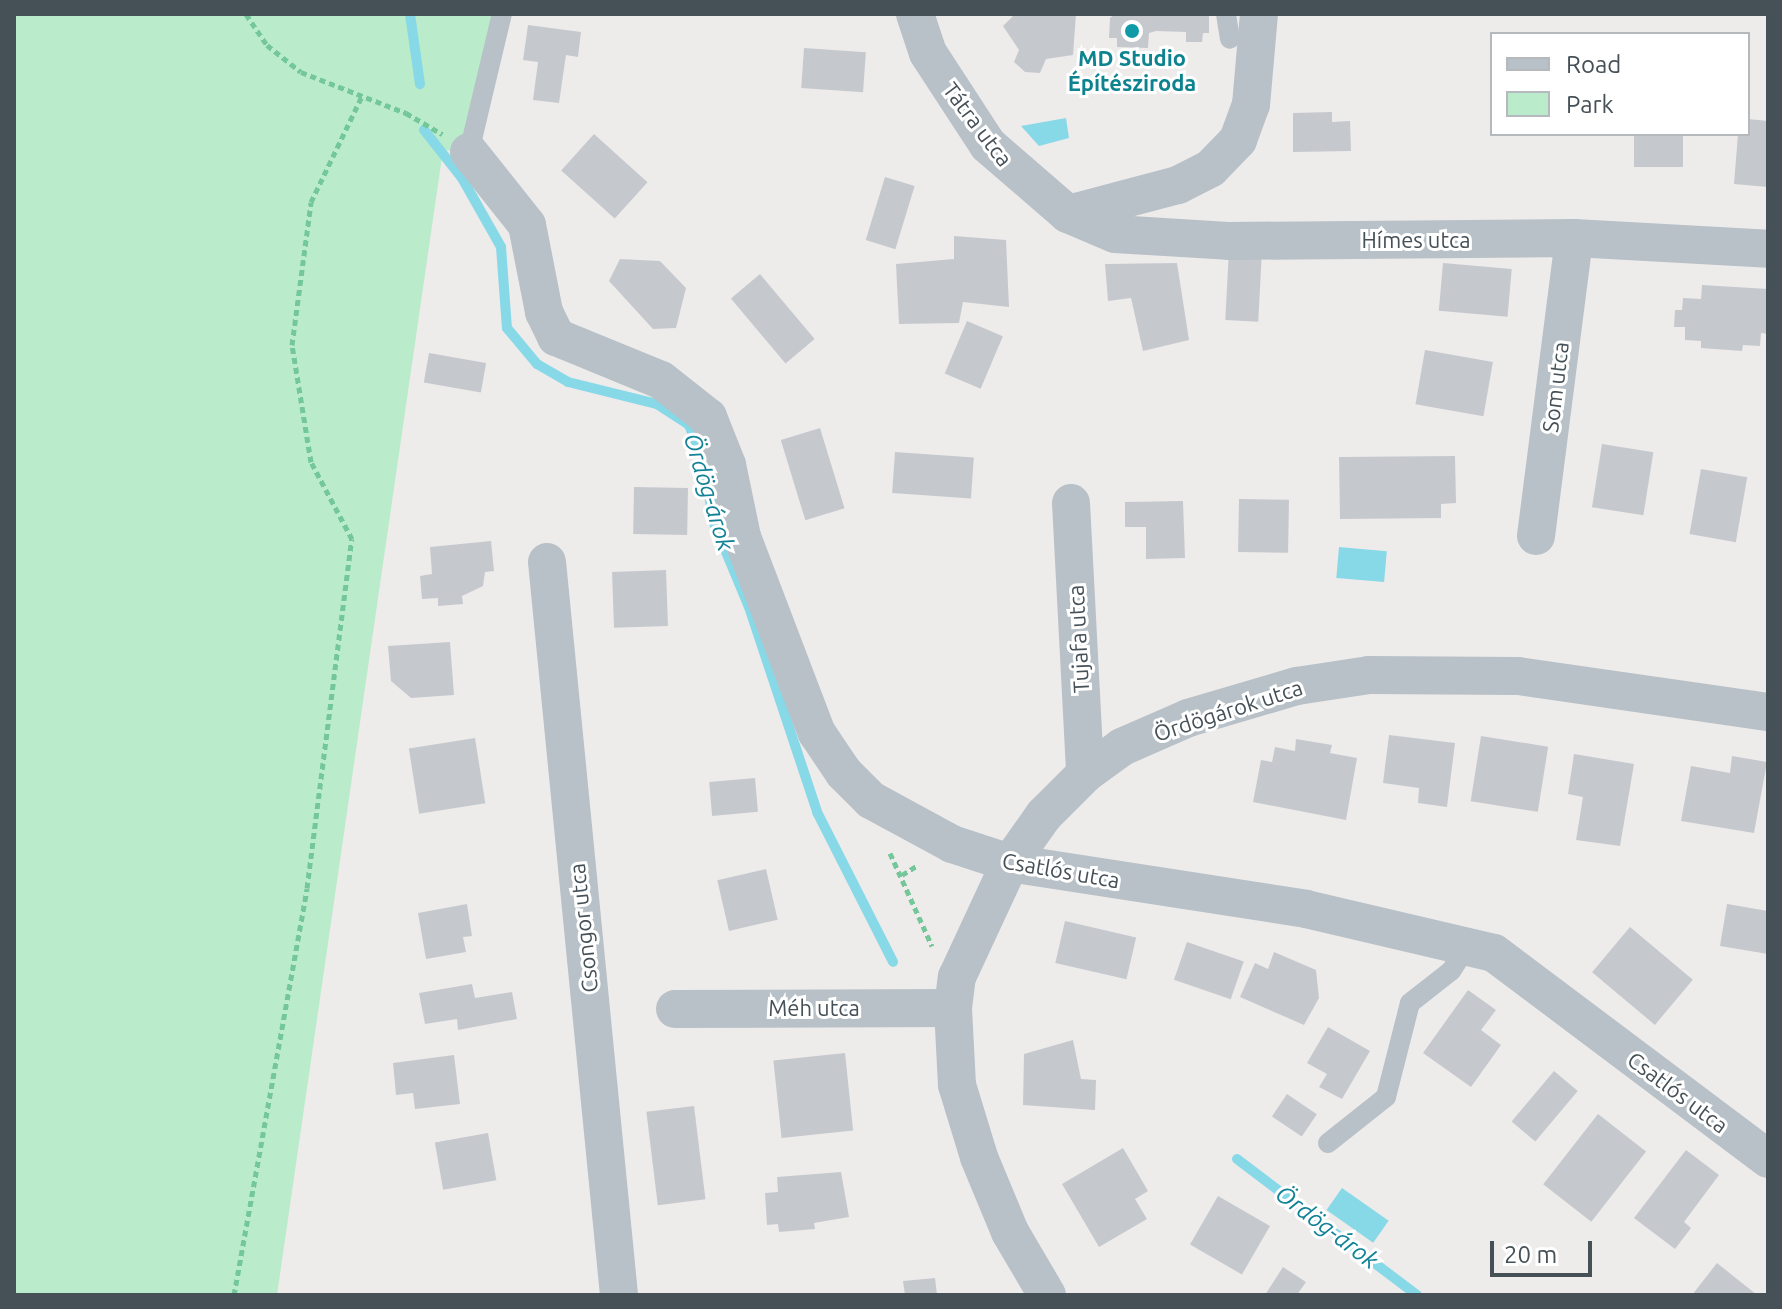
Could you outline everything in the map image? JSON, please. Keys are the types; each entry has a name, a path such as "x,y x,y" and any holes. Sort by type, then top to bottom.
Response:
{"street":[{"name":"Tátra utca","path":"915,14 928,53 988,145 1068,214"},
{"path":"1068,214 1178,185 1211,168 1238,140 1251,105 1259,14"},
{"name":"Csatlós utca","path":"469,152 527,225 549,326 569,345 661,380 708,417 727,465 742,537 817,733 844,773 871,800 952,844 1010,863 1306,909 1494,953 1768,1159"},
{"name":"Hímes utca","path":"1068,214 1115,234 1228,241 1574,238 1768,249"},
{"name":"Som utca","path":"1536,536 1574,238"},
{"name":"Tujafa utca","path":"1071,503 1085,774"},
{"name":"Csongor utca","path":"547,562 619,1295"},
{"name":"Ördögárok utca","path":"1047,1295 1010,1232 979,1157 957,1085 953,1008 957,977 1010,863 1044,815 1085,774 1122,747 1188,718 1297,686 1369,675 1518,676 1768,712"},
{"name":"Méh utca","path":"675,1009 953,1008"}],"lane":[{"path":"469,152 502,14"},
{"path":"1226,14 1230,39"},
{"path":"1328,1143 1386,1097 1410,1003 1451,971 1467,946"}],"path":[{"path":"246,14 285,62 415,118 469,152"},
{"path":"234,1295 307,888 352,539 311,462 292,345 311,202 362,96"},
{"path":"871,800 953,1008"}],"green space":[{"path":"14,14 507,14 469,152 443,150 277,1295 14,1295"}],"water":[{"path":"1066,118 1069,138 1039,146 1021,126"},
{"path":"1339,547 1387,551 1384,582 1336,578"},
{"path":"1342,1188 1389,1221 1373,1243 1327,1210"}],"building":[{"path":"1015,14 1076,14 1073,55 1046,59 1040,73 1025,72 1014,62 1019,50 1003,26"},
{"name":"MD Studio Építésziroda","path":"1115,14 1209,14 1209,33 1203,33 1202,42 1186,42 1186,32 1156,31 1149,33 1148,48 1117,47 1117,38 1109,38 1110,18"},
{"path":"528,25 581,32 578,57 566,55 559,103 533,100 538,62 523,60"},
{"path":"804,48 866,52 863,92 801,88"},
{"path":"1332,112 1332,122 1350,121 1351,151 1293,152 1293,113"},
{"path":"1750,119 1768,121 1768,187 1734,184 1738,136 1750,136"},
{"path":"594,134 648,182 615,219 561,170"},
{"path":"1634,136 1683,136 1683,167 1634,167"},
{"path":"885,177 915,186 895,249 866,240"},
{"path":"954,236 1006,240 1009,307 963,302 959,323 899,324 896,264 954,259"},
{"path":"1229,249 1262,251 1258,322 1225,320"},
{"path":"620,259 660,261 686,288 676,328 653,329 609,281"},
{"path":"1177,263 1189,340 1143,351 1131,298 1108,301 1105,264"},
{"path":"1443,263 1512,269 1508,317 1439,311"},
{"path":"760,274 815,339 786,364 731,298"},
{"path":"1702,285 1768,289 1768,334 1761,333 1760,346 1743,345 1742,351 1701,348 1701,341 1685,340 1685,327 1674,327 1675,310 1682,310 1683,298 1701,299"},
{"path":"967,321 1003,336 981,389 945,373"},
{"path":"1425,350 1493,362 1483,416 1415,404"},
{"path":"429,353 486,363 481,393 424,383"},
{"path":"820,428 845,508 805,520 781,440"},
{"path":"1602,444 1653,452 1643,515 1592,507"},
{"path":"895,452 974,458 971,498 892,493"},
{"path":"1455,456 1456,503 1441,504 1441,518 1340,519 1339,457"},
{"path":"1701,469 1747,477 1736,542 1690,534"},
{"path":"634,487 688,488 687,535 633,534"},
{"path":"1239,499 1289,500 1288,553 1238,552"},
{"path":"1183,501 1185,558 1146,559 1146,527 1125,527 1125,502"},
{"path":"491,541 494,571 485,572 483,586 462,596 463,604 438,606 438,598 422,599 420,576 432,574 430,547"},
{"path":"666,570 668,626 614,628 612,572"},
{"path":"450,642 454,695 411,698 391,681 388,646"},
{"path":"1389,735 1455,743 1447,807 1418,803 1419,788 1383,783"},
{"path":"1481,736 1548,747 1538,812 1471,801"},
{"path":"475,738 485,803 419,814 409,748"},
{"path":"1296,739 1332,745 1330,753 1357,758 1346,820 1253,802 1261,760 1272,762 1275,747 1295,751"},
{"path":"1574,754 1634,764 1620,846 1576,840 1583,797 1568,794"},
{"path":"1732,756 1767,762 1754,833 1681,821 1691,766 1730,773"},
{"path":"755,778 758,812 712,816 709,782"},
{"path":"766,869 778,920 729,931 717,880"},
{"path":"467,904 472,936 463,937 466,952 426,959 418,913"},
{"path":"1727,904 1768,911 1768,954 1720,946"},
{"path":"1065,921 1136,937 1126,979 1055,963"},
{"path":"1630,927 1693,980 1655,1025 1592,972"},
{"path":"1187,942 1244,962 1231,999 1174,980"},
{"path":"1274,952 1316,970 1319,998 1304,1025 1240,997 1255,963 1268,969"},
{"path":"472,984 475,998 512,992 517,1019 458,1030 457,1019 425,1024 419,993"},
{"path":"1468,990 1496,1010 1481,1030 1501,1045 1471,1087 1423,1053"},
{"path":"1328,1027 1370,1051 1342,1099 1319,1087 1327,1074 1307,1063"},
{"path":"1073,1040 1081,1079 1096,1080 1095,1110 1023,1105 1024,1054"},
{"path":"845,1053 853,1131 782,1138 773,1061"},
{"path":"454,1055 460,1104 415,1109 413,1093 396,1095 393,1063"},
{"path":"1554,1071 1578,1091 1535,1141 1512,1122"},
{"path":"1287,1094 1317,1114 1302,1137 1272,1116"},
{"path":"694,1106 705,1199 658,1205 646,1112"},
{"path":"1598,1114 1646,1152 1591,1222 1543,1184"},
{"path":"488,1133 496,1180 443,1190 435,1142"},
{"path":"1123,1148 1148,1191 1135,1199 1147,1219 1099,1247 1062,1184"},
{"path":"1686,1150 1719,1175 1684,1222 1691,1228 1675,1249 1634,1218"},
{"path":"841,1172 849,1217 814,1223 815,1229 779,1232 778,1224 767,1225 765,1193 778,1192 777,1177"},
{"path":"1218,1196 1270,1226 1242,1274 1190,1244"},
{"path":"1717,1263 1757,1295 1692,1295"},
{"path":"1283,1267 1306,1282 1297,1295 1265,1295"},
{"path":"935,1278 937,1295 905,1295 903,1281"}],"waterway":[{"name":"Ördög-árok","path":"410,14 420,84"},
{"name":"Ördög-árok","path":"424,130 462,178 501,247 507,328 537,364 568,382 657,404 689,425 702,457 714,523 749,607 817,812 893,962"},
{"name":"Ördög-árok","path":"1237,1159 1417,1295"}],"place":[{"name":"MD Studio Építésziroda","path":"1132,31"}]}
